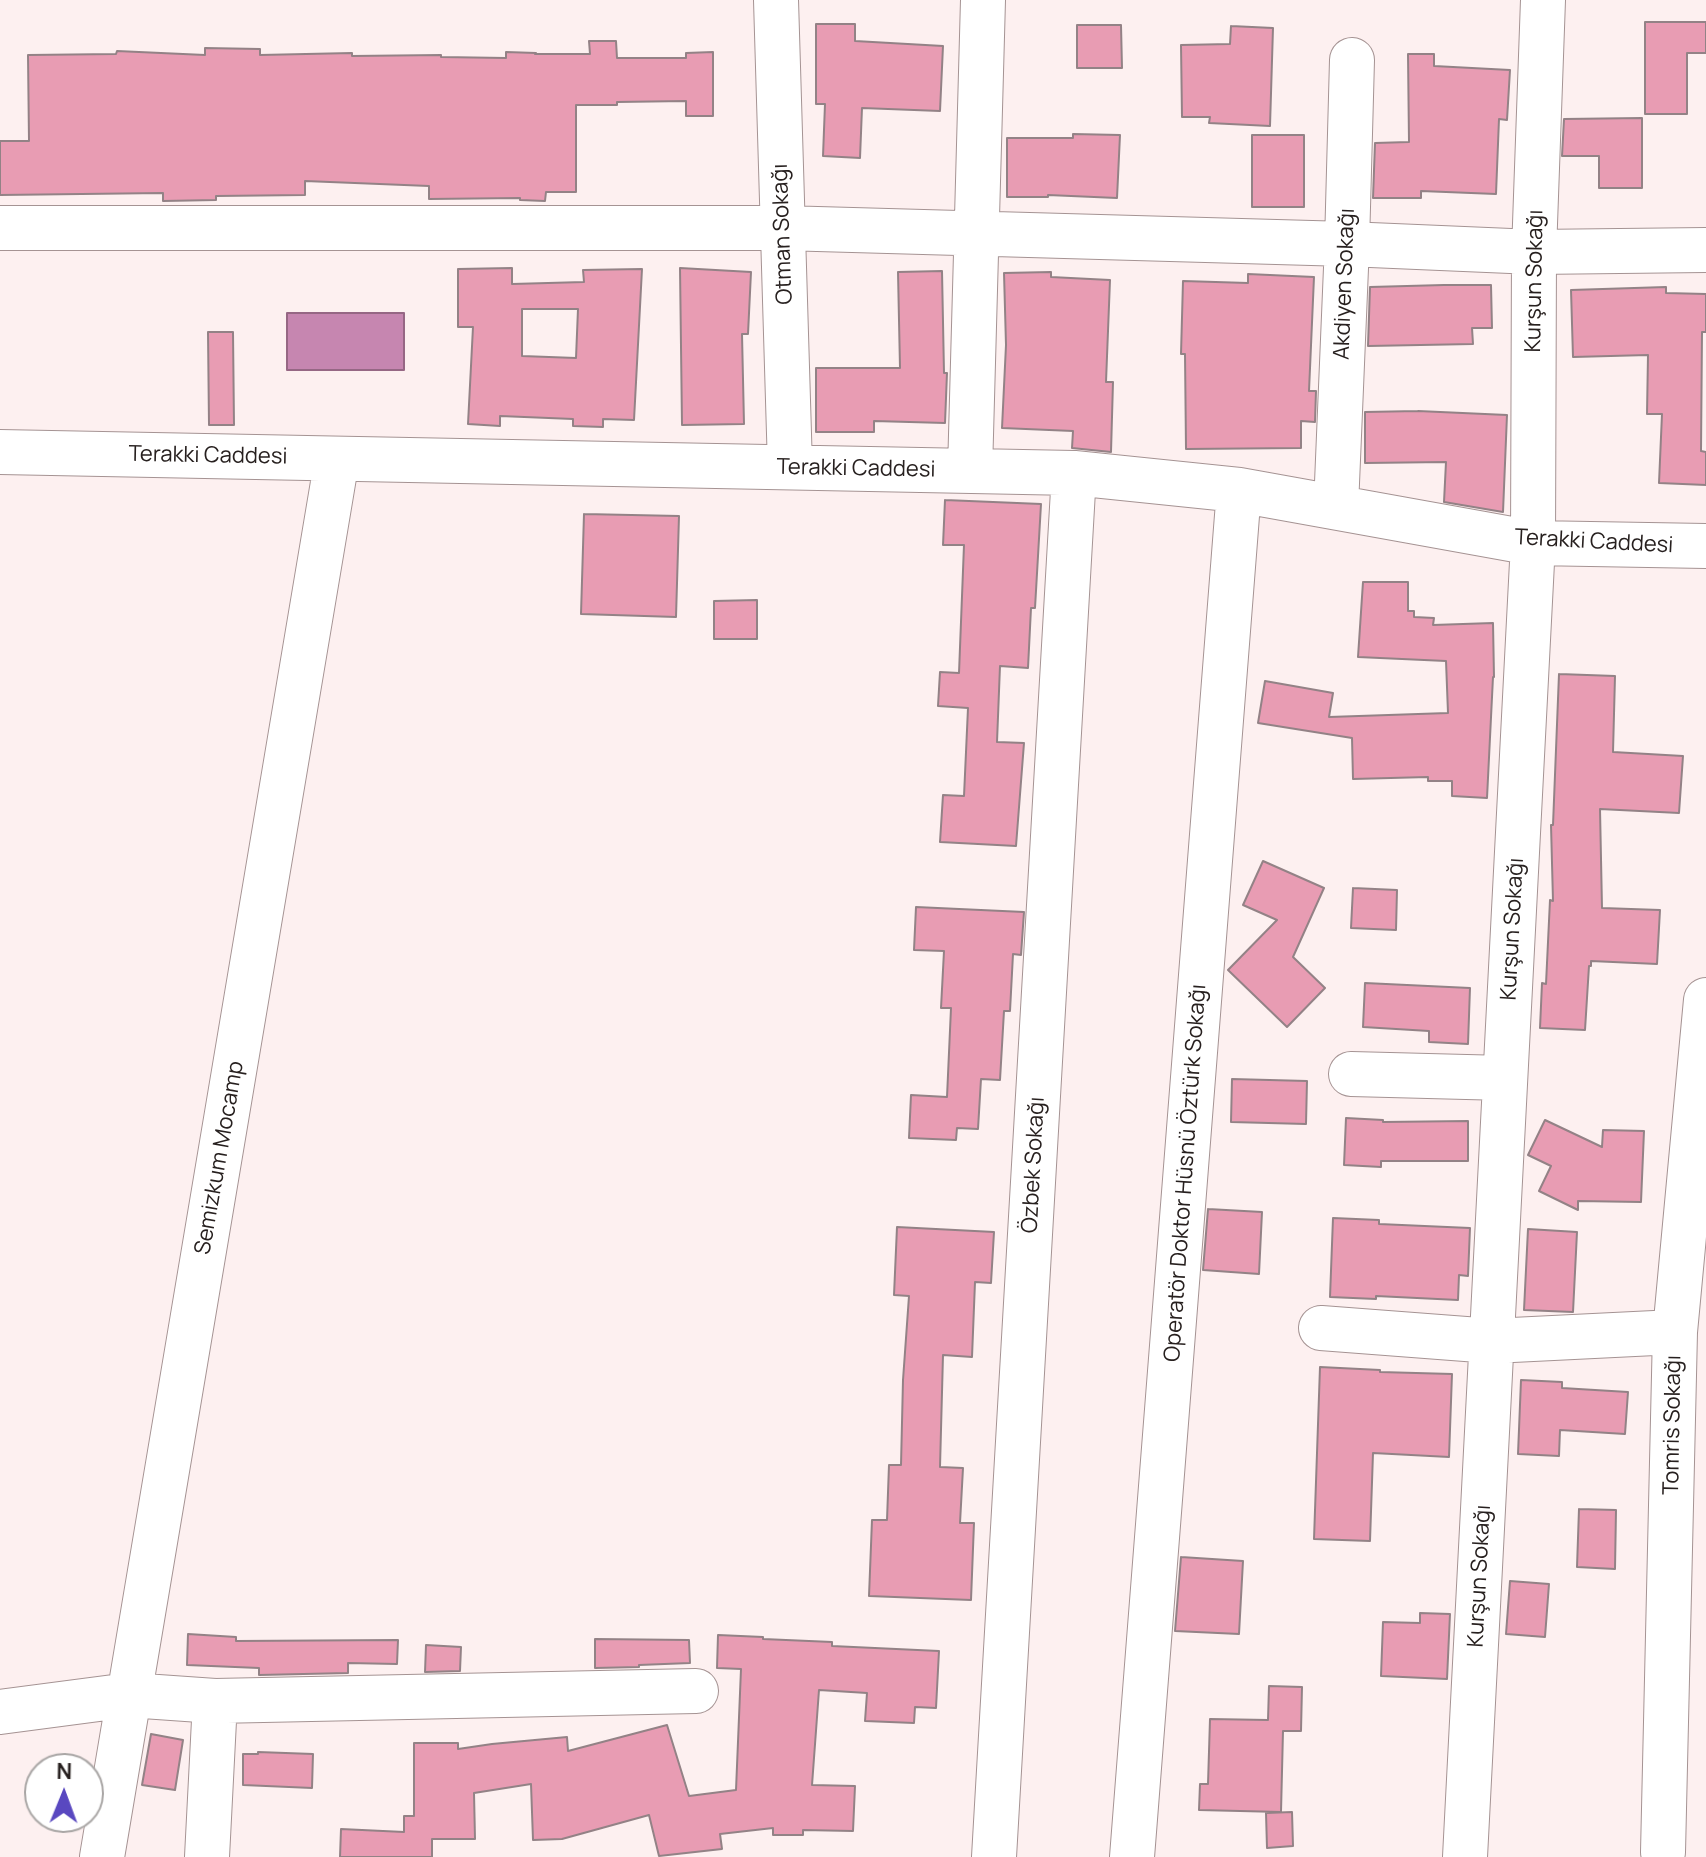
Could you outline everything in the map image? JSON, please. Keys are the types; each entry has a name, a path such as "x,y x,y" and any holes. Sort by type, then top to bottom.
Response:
{"street":[{"name":"Otman Sokağı","path":"776,0 790,467"},
{"path":"970,471 983,0"},
{"name":"Kurşun Sokağı","path":"1465,1857 1533,543 1534,252 1543,0"},
{"name":"Akdiyen Sokağı","path":"1336,507 1352,60"},
{"path":"0,228 782,228 1534,252 1706,250"},
{"name":"Terakki Caddesi","path":"0,452 1074,473 1239,490 1533,543 1706,546"},
{"name":"Semizkum Mocamp","path":"102,1857 337,459"},
{"name":"Özbek Sokağı","path":"994,1857 1074,473"},
{"name":"Operatör Doktor Hüsnü Öztürk Sokağı","path":"1132,1857 1239,490"},
{"name":"Tomris Sokağı","path":"1663,1852 1685,1359 1706,1000"},
{"path":"1351,1074 1505,1078"},
{"path":"1321,1328 1685,1359"},
{"path":"0,1712 129,1695 215,1701 696,1691"},
{"path":"207,1857 215,1701"}],"shaded area":[{"path":"287,313 404,313 404,370 287,370"}],"building":[{"path":"1645,22 1706,22 1706,53 1687,53 1687,114 1645,114"},
{"path":"816,24 855,24 855,41 943,46 940,111 862,108 860,158 823,156 825,104 816,104"},
{"path":"1077,25 1121,25 1122,68 1077,68"},
{"path":"1231,26 1273,28 1270,126 1209,123 1210,117 1182,117 1181,45 1230,44"},
{"path":"589,41 616,41 617,58 686,58 686,53 713,52 713,116 686,116 686,101 576,105 576,192 546,192 545,201 520,198 429,199 429,186 305,181 305,195 216,196 216,200 163,201 163,193 0,195 0,141 29,141 28,55 116,54 117,51 205,55 205,48 260,49 260,55 352,53 352,56 506,58 506,52 590,54"},
{"path":"1408,54 1434,54 1434,66 1510,70 1507,120 1499,119 1496,194 1421,191 1421,198 1373,198 1375,143 1409,142"},
{"path":"1642,118 1642,188 1599,188 1599,156 1562,156 1564,119"},
{"path":"1073,134 1120,135 1117,198 1007,197 1007,138 1073,138"},
{"path":"1252,135 1304,135 1304,207 1252,207"},
{"path":"512,268 512,284 584,282 583,270 642,269 634,420 603,419 603,427 573,426 573,419 500,416 500,426 468,424 473,327 458,327 458,269","holes":["522,309 578,309 576,358 522,356"]},
{"path":"680,268 751,272 748,334 742,334 744,424 682,425"},
{"path":"942,271 944,373 947,373 945,423 874,421 874,432 816,432 816,368 900,368 898,272"},
{"path":"1051,272 1051,277 1110,280 1106,382 1113,382 1111,452 1072,448 1073,431 1002,428 1006,345 1004,273"},
{"path":"1248,274 1314,277 1309,391 1316,391 1315,422 1301,421 1301,448 1186,449 1185,354 1181,354 1183,281 1248,283"},
{"path":"1491,285 1492,328 1472,328 1473,344 1368,346 1370,287"},
{"path":"1666,287 1666,293 1706,294 1706,332 1702,332 1701,451 1706,452 1706,485 1659,483 1662,414 1647,414 1648,355 1573,357 1571,290"},
{"path":"208,332 233,332 234,425 209,425"},
{"path":"1365,412 1507,415 1503,512 1444,502 1446,462 1365,463"},
{"path":"945,500 1041,504 1028,668 1000,666 997,742 1024,743 1016,846 940,842 943,795 964,796 968,708 938,706 940,672 959,673 964,545 943,545"},
{"path":"584,514 679,516 676,617 581,614"},
{"path":"1363,582 1408,582 1408,611 1414,611 1414,617 1434,618 1433,625 1493,623 1494,677 1487,798 1452,796 1452,781 1428,781 1428,777 1353,779 1352,738 1258,723 1265,681 1333,693 1329,717 1448,713 1446,661 1358,657"},
{"path":"757,600 757,639 714,639 714,601"},
{"path":"1559,674 1615,676 1613,752 1683,756 1679,813 1600,809 1602,908 1660,910 1657,964 1591,961 1585,1030 1540,1028 1542,983 1546,984 1550,900 1553,901 1551,825"},
{"path":"1263,861 1324,888 1293,957 1325,988 1287,1027 1228,970 1277,920 1243,905"},
{"path":"1353,888 1397,890 1396,930 1351,928"},
{"path":"916,907 1024,912 1021,955 1013,954 1010,1011 1004,1011 1000,1080 981,1079 978,1129 957,1128 956,1140 909,1138 911,1095 947,1097 951,1008 941,1008 944,951 914,950"},
{"path":"1365,983 1470,988 1468,1044 1429,1042 1429,1031 1363,1027"},
{"path":"1232,1079 1307,1081 1306,1124 1231,1122"},
{"path":"1346,1118 1383,1122 1468,1121 1468,1161 1381,1161 1381,1167 1344,1165"},
{"path":"1545,1120 1602,1147 1603,1130 1644,1131 1641,1202 1578,1201 1578,1210 1539,1191 1551,1166 1528,1155"},
{"path":"1208,1209 1262,1212 1259,1274 1203,1270"},
{"path":"1333,1218 1379,1220 1379,1224 1470,1228 1468,1276 1459,1275 1458,1300 1330,1297"},
{"path":"897,1227 994,1232 991,1283 975,1282 972,1357 943,1355 940,1467 963,1468 960,1523 974,1523 971,1600 869,1596 872,1520 887,1520 889,1465 901,1465 909,1296 894,1295"},
{"path":"1528,1229 1577,1232 1573,1312 1524,1310"},
{"path":"1320,1367 1452,1374 1449,1457 1373,1453 1370,1541 1314,1539"},
{"path":"1521,1380 1562,1382 1562,1388 1628,1392 1625,1434 1560,1430 1559,1456 1518,1454"},
{"path":"1579,1509 1616,1510 1615,1569 1577,1567"},
{"path":"1181,1557 1243,1561 1239,1634 1175,1631"},
{"path":"1510,1581 1549,1584 1545,1637 1506,1634"},
{"path":"1420,1613 1450,1614 1447,1679 1381,1676 1383,1622 1420,1623"},
{"path":"188,1634 236,1637 236,1641 398,1640 397,1664 348,1663 348,1673 259,1675 259,1668 187,1665"},
{"path":"718,1635 832,1642 832,1646 939,1651 936,1708 915,1707 914,1723 865,1721 867,1693 819,1690 812,1785 855,1786 853,1831 803,1830 803,1835 773,1835 773,1828 720,1834 722,1849 659,1856 649,1815 562,1839 533,1840 531,1784 474,1793 475,1839 432,1839 432,1857 340,1857 341,1829 404,1832 404,1816 414,1816 414,1743 458,1743 458,1749 567,1737 568,1751 667,1725 689,1796 736,1790 741,1669 717,1668"},
{"path":"595,1639 689,1640 690,1663 595,1668"},
{"path":"426,1645 461,1647 460,1671 425,1672"},
{"path":"1269,1686 1302,1687 1301,1731 1283,1731 1281,1812 1199,1810 1200,1784 1208,1784 1210,1719 1268,1720"},
{"path":"151,1734 183,1740 175,1790 142,1785"},
{"path":"243,1754 313,1754 312,1788 243,1785"},
{"path":"1292,1812 1293,1846 1267,1848 1266,1813"}]}
